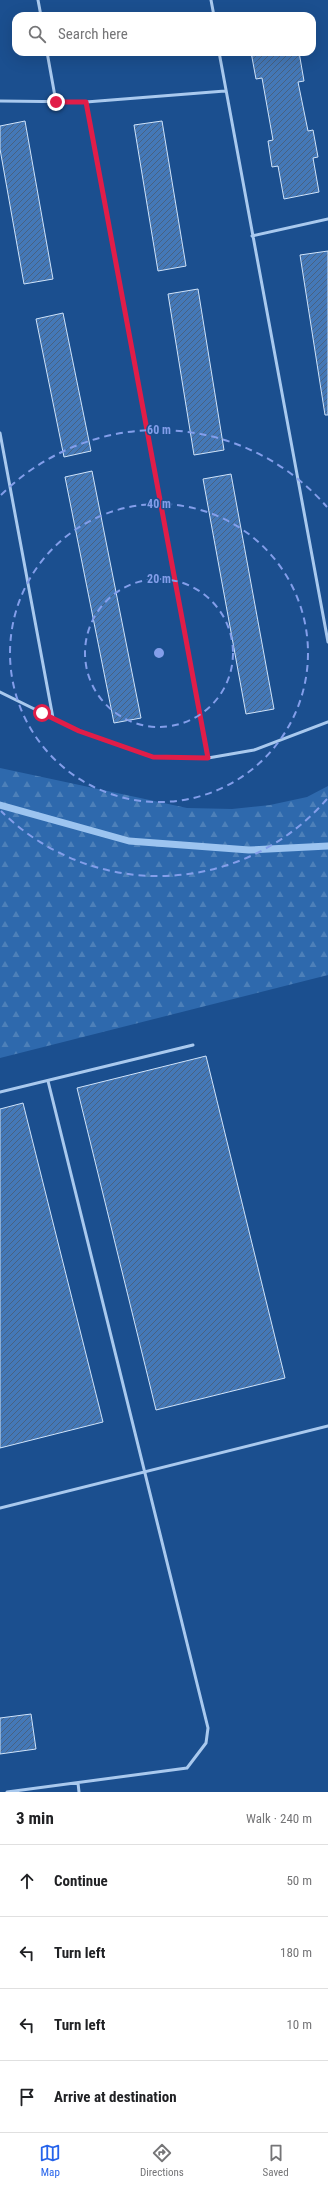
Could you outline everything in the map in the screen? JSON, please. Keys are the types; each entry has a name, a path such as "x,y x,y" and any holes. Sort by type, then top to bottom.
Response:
{"lane":[{"path":"38,0 40,12"},
{"path":"211,0 213,12"},
{"path":"48,56 56,102"},
{"path":"220,56 328,642"},
{"path":"0,101 86,102 225,91"},
{"path":"86,102 208,758"},
{"path":"252,236 328,219"},
{"path":"0,434 53,718"},
{"path":"0,692 79,731 153,757 208,758 254,750 328,722"},
{"path":"0,1092 193,1046"},
{"path":"7,1792 187,1768 206,1743 208,1728 48,1081"},
{"path":"0,1508 328,1426"},
{"path":"78,1783 79,1792"}],"green space":[{"path":"0,768 187,808 232,809 270,805 307,797 328,786 328,975 0,1058"}],"building":[{"path":"252,56 300,56 304,81 298,82 308,131 313,130 318,157 313,158 319,192 284,199 278,166 272,167 268,141 273,140 262,78 256,79"},
{"path":"25,121 53,279 24,284 0,149 0,126"},
{"path":"162,121 186,266 158,271 134,125"},
{"path":"328,251 328,415 325,415 300,255"},
{"path":"198,289 224,450 194,455 168,294"},
{"path":"63,313 91,451 64,457 36,319"},
{"path":"92,471 141,718 114,723 65,477"},
{"path":"231,474 274,709 246,714 203,479"},
{"path":"206,1056 285,1378 156,1410 77,1088"},
{"path":"23,1103 103,1422 0,1448 0,1109"},
{"path":"31,1714 36,1749 0,1754 0,1718"}],"waterway":[{"path":"0,805 129,841 249,850 328,846"}],"route":[{"path":"42,713 79,731 153,757 208,758 86,102 56,102"}]}
